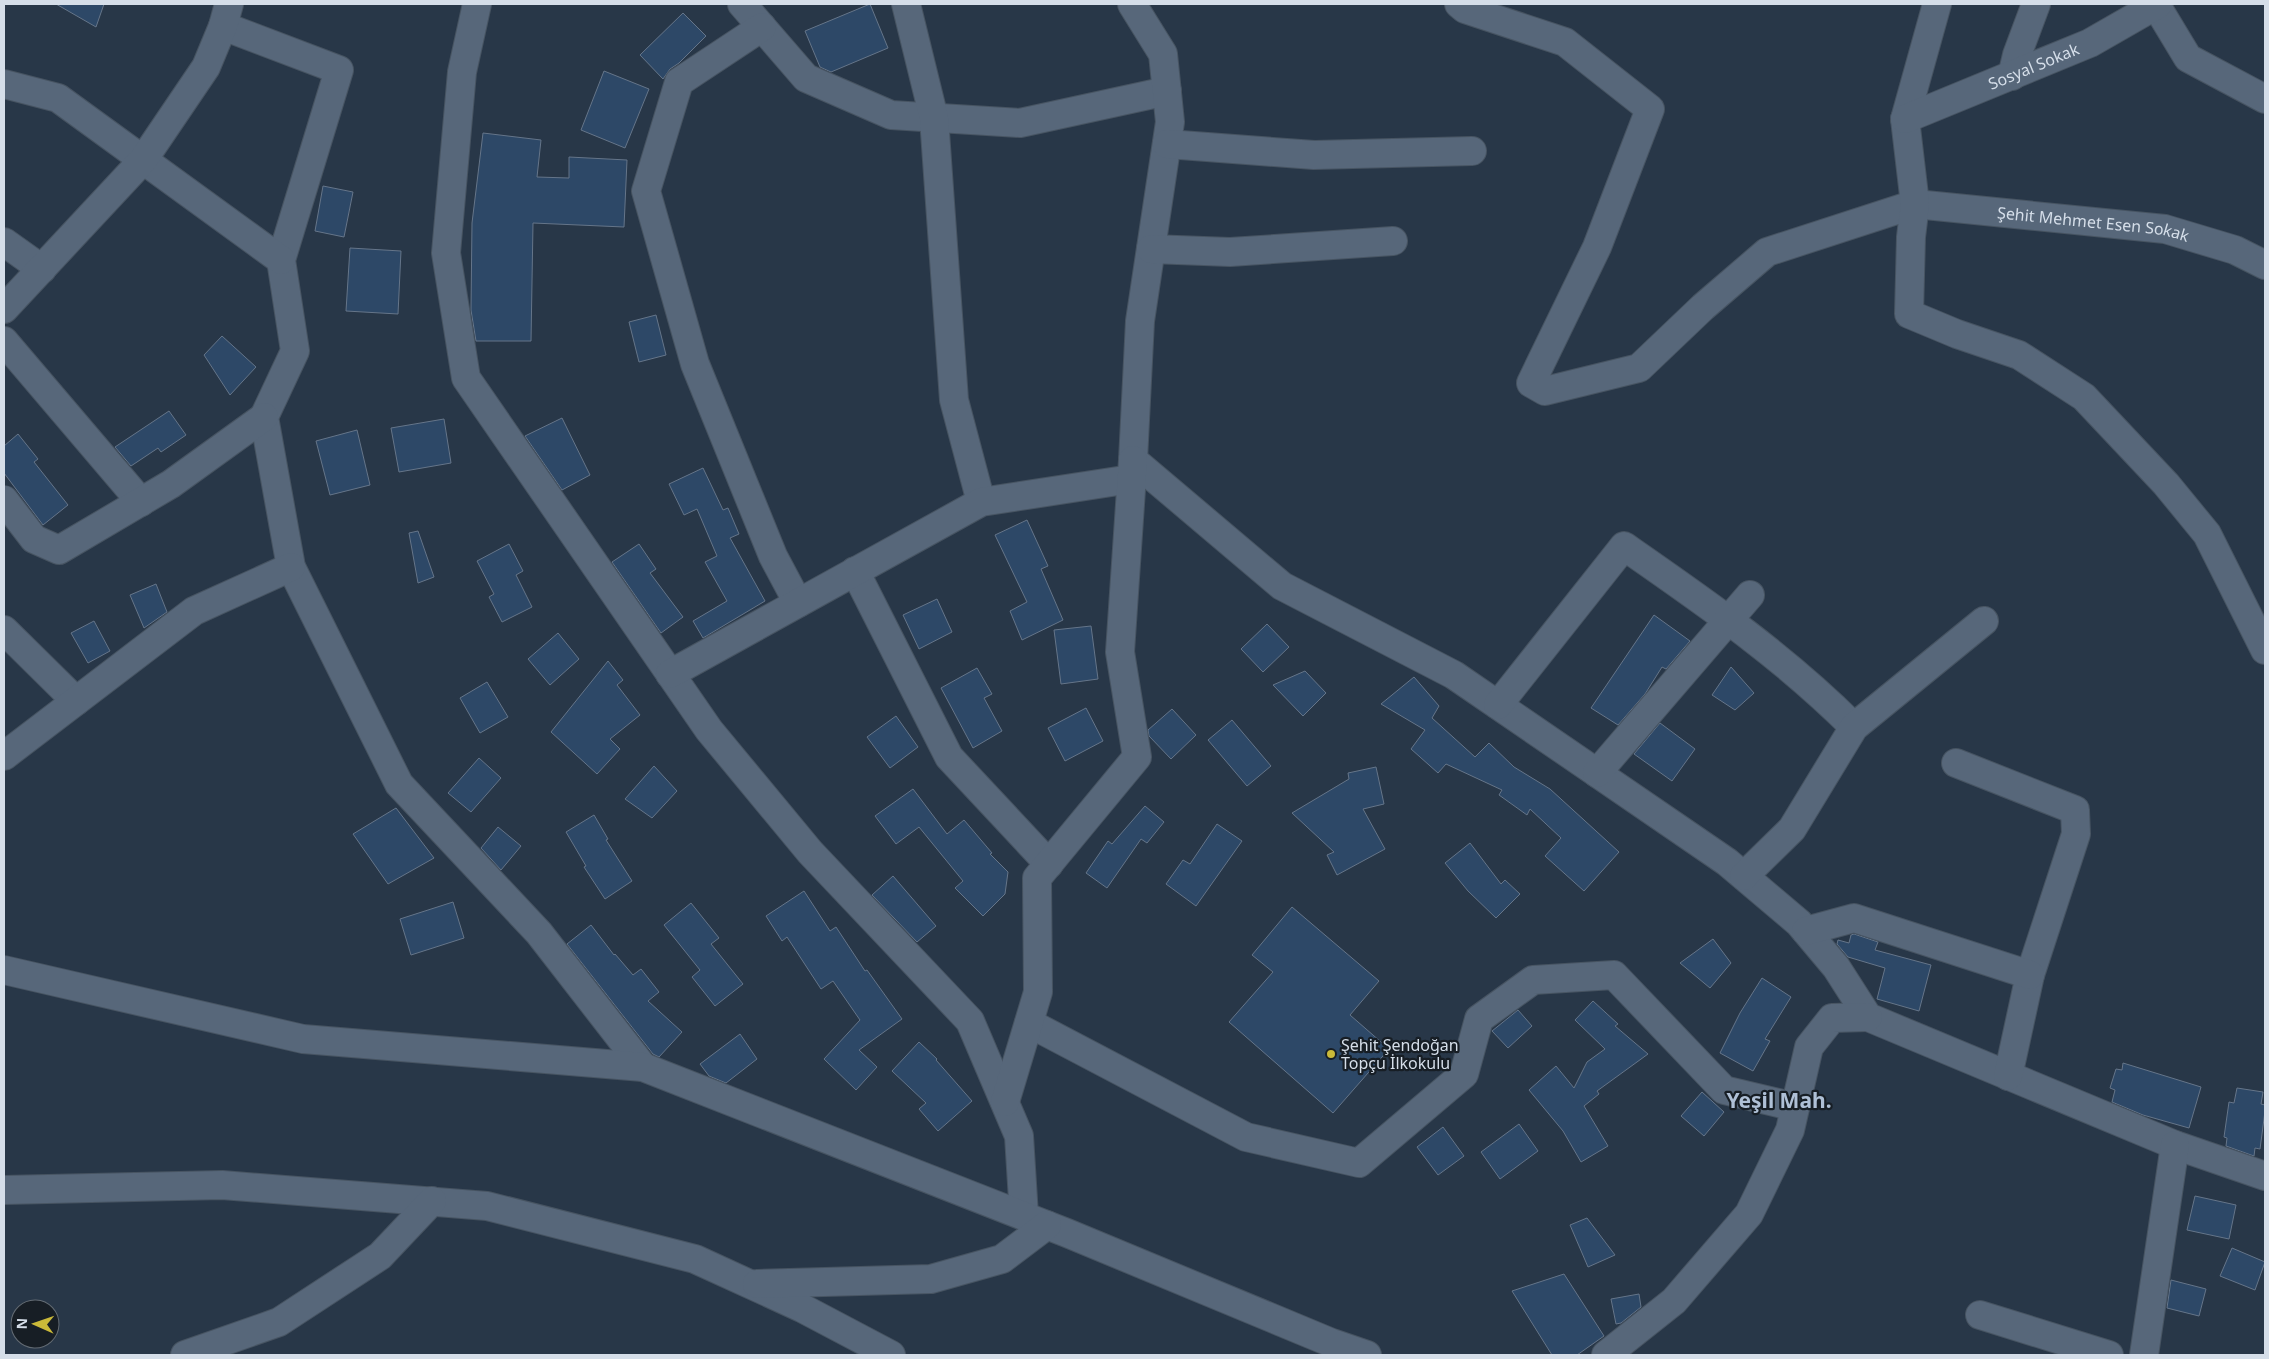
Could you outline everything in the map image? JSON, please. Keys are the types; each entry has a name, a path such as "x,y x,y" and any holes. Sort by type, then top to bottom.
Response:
{"street":[{"path":"477,4 462,72 446,253 466,378 709,730 810,852 970,1021 1019,1136 1036,1220"},
{"path":"742,4 806,78 891,115 1020,123 1167,91"},
{"path":"906,4 934,118 954,400 981,502"},
{"path":"1005,1102 1038,992 1037,878 1137,757 1120,652 1140,321 1170,122 1163,54 1132,4"},
{"path":"1459,4 1465,9 1566,42 1650,109 1597,247 1531,383 1545,391 1639,368 1702,307 1767,252 1915,204"},
{"path":"1937,4 1905,119 1915,204 1911,237 1910,314 1957,334 2019,355 2084,397 2166,484 2207,534 2265,650"},
{"path":"2012,76 2017,55 2036,4"},
{"path":"2157,4 2188,58 2265,99"},
{"name":"Sosyal Sokak","path":"1905,119 2090,43 2157,4"},
{"path":"4,309 143,160 206,67 226,15 339,70 281,260 295,351 264,417 171,484 59,550 34,539 4,500"},
{"path":"762,26 679,82 646,191 695,364 773,556 798,603"},
{"path":"4,84 58,98 281,260"},
{"path":"1167,144 1314,155 1472,151"},
{"name":"Şehit Mehmet Esen Sokak","path":"1915,204 2165,228 2235,250 2265,265"},
{"path":"1151,249 1230,252 1393,241"},
{"path":"4,242 42,269"},
{"path":"4,340 141,502"},
{"path":"264,417 291,567 399,784 539,933 643,1067"},
{"path":"670,674 981,502 1132,470 1282,586 1454,675 1728,862 1799,923 1836,967 1868,1018"},
{"path":"1498,705 1624,546 1729,619 1816,688 1854,727"},
{"path":"4,756 194,611 291,567"},
{"path":"855,571 949,757 1049,864"},
{"path":"1597,773 1750,595"},
{"path":"1744,876 1792,829 1854,727 1984,621"},
{"path":"4,630 76,701"},
{"path":"1956,763 2076,810 2076,834 2030,974 2008,1076"},
{"path":"1806,931 1854,918 2030,974"},
{"path":"4,970 303,1040 643,1067 1036,1220 1332,1343 1367,1355"},
{"path":"1029,1023 1246,1137 1360,1163 1464,1074 1480,1019 1533,980 1614,975 1724,1090 1795,1106"},
{"path":"1606,1355 1674,1301 1749,1214 1790,1130 1808,1047 1832,1018 1868,1018 2175,1145 2265,1176"},
{"path":"2144,1355 2175,1145"},
{"path":"4,1190 222,1185 487,1206 686,1257 802,1308 891,1355"},
{"path":"185,1355 279,1322 380,1256 432,1201"},
{"path":"750,1284 930,1279 1002,1259 1036,1220"},
{"path":"1980,1315 2109,1355"}],"building":[{"path":"56,4 104,4 96,27"},
{"path":"870,4 888,48 831,72 820,67 805,31"},
{"path":"683,13 706,36 679,63 670,69 663,79 640,55"},
{"path":"604,71 649,89 625,148 581,130"},
{"path":"483,133 541,140 537,177 569,178 569,157 627,160 624,227 533,223 531,341 476,341 471,310 472,223"},
{"path":"323,186 353,192 344,237 315,231"},
{"path":"350,248 401,251 398,314 346,311"},
{"path":"656,315 666,355 639,362 629,322"},
{"path":"222,336 256,367 230,395 204,355"},
{"path":"169,411 186,435 161,452 158,448 131,466 115,447"},
{"path":"562,418 590,475 562,490 525,436"},
{"path":"444,419 451,463 399,472 391,428"},
{"path":"357,430 370,485 330,495 316,441"},
{"path":"18,434 38,459 34,462 68,505 43,525 4,473 4,446"},
{"path":"703,468 723,510 728,508 739,534 730,538 765,601 703,638 693,621 727,601 705,562 717,556 697,509 684,515 669,484"},
{"path":"1027,520 1048,566 1041,569 1063,620 1022,640 1010,611 1027,602 995,535"},
{"path":"418,531 434,577 418,583 409,533"},
{"path":"509,544 523,571 516,575 532,607 502,622 489,597 494,594 477,561"},
{"path":"639,544 656,569 650,573 683,617 661,633 612,562"},
{"path":"156,584 167,612 144,628 130,595"},
{"path":"937,599 952,632 919,649 903,615"},
{"path":"1654,615 1690,641 1666,669 1662,667 1645,694 1618,725 1591,708"},
{"path":"94,621 110,651 88,663 71,633"},
{"path":"1267,624 1289,647 1263,672 1241,649"},
{"path":"1091,626 1098,679 1061,684 1054,630"},
{"path":"558,633 579,659 550,685 528,659"},
{"path":"608,661 623,680 617,685 640,715 610,739 620,749 597,774 551,732"},
{"path":"1731,667 1754,693 1735,710 1712,695"},
{"path":"977,668 992,694 984,698 1002,731 973,748 941,688"},
{"path":"1305,671 1326,693 1303,716 1273,685"},
{"path":"1414,677 1439,706 1432,718 1475,757 1489,743 1514,767 1550,789 1619,852 1584,891 1545,856 1561,838 1530,809 1527,815 1499,795 1502,790 1446,764 1438,773 1411,749 1425,730 1381,704"},
{"path":"487,682 508,717 480,733 460,698"},
{"path":"1086,708 1103,741 1065,761 1048,728"},
{"path":"1172,709 1196,735 1171,759 1149,736 1148,730"},
{"path":"896,716 918,747 890,768 867,737"},
{"path":"1232,720 1271,766 1247,786 1208,740"},
{"path":"1660,723 1695,749 1672,781 1634,754"},
{"path":"479,758 501,778 471,812 448,793"},
{"path":"654,766 677,791 652,818 625,799"},
{"path":"1376,767 1384,804 1363,809 1385,849 1337,875 1327,855 1334,852 1292,813 1349,779 1348,773"},
{"path":"913,789 947,834 964,820 992,853 990,854 1008,872 1005,894 983,916 955,888 963,881 919,827 896,844 875,816"},
{"path":"1145,806 1164,822 1147,843 1141,839 1107,888 1086,873 1108,841 1112,844"},
{"path":"396,808 434,858 388,884 353,834"},
{"path":"594,815 608,839 606,840 632,881 605,899 584,867 586,866 566,832"},
{"path":"1217,824 1242,841 1196,906 1166,884 1183,860 1190,864"},
{"path":"498,827 521,846 501,870 481,848"},
{"path":"1470,843 1501,884 1505,880 1520,894 1496,918 1468,891 1445,863"},
{"path":"893,876 936,926 917,942 872,895"},
{"path":"804,891 830,931 836,927 865,971 867,970 902,1019 859,1050 877,1067 856,1090 824,1059 860,1020 833,981 821,989 787,937 782,941 766,916"},
{"path":"453,902 464,938 411,955 400,919"},
{"path":"691,903 719,938 711,944 743,984 715,1006 692,977 700,970 664,925"},
{"path":"1292,907 1379,981 1350,1015 1389,1049 1333,1113 1229,1022 1273,972 1252,955"},
{"path":"591,925 614,955 633,975 641,969 659,992 648,1001 682,1032 659,1057 653,1054 567,944"},
{"path":"1854,934 1878,942 1875,950 1931,965 1919,1011 1877,999 1885,968 1848,957 1837,944 1838,940 1849,943 1851,935"},
{"path":"1713,939 1731,963 1710,988 1680,963"},
{"path":"1762,978 1791,997 1765,1039 1770,1041 1753,1071 1720,1053 1740,1013"},
{"path":"1593,1001 1618,1024 1615,1026 1648,1054 1597,1091 1599,1094 1584,1106 1608,1146 1581,1162 1563,1131 1529,1090 1556,1066 1574,1088 1587,1062 1605,1049 1575,1020"},
{"path":"1518,1010 1532,1026 1508,1048 1492,1031"},
{"path":"740,1034 757,1059 726,1083 709,1076 700,1064"},
{"path":"919,1042 937,1059 972,1101 938,1131 919,1109 926,1103 892,1071"},
{"path":"2123,1063 2201,1087 2189,1128 2143,1115 2112,1102 2115,1090 2110,1088 2116,1069 2122,1070"},
{"path":"2237,1088 2263,1092 2261,1104 2265,1105 2265,1111 2260,1149 2255,1148 2254,1156 2226,1146 2227,1138 2224,1137 2229,1102 2234,1103"},
{"path":"1702,1092 1724,1112 1704,1136 1681,1116"},
{"path":"1519,1124 1538,1151 1500,1179 1481,1152"},
{"path":"1443,1127 1464,1156 1438,1175 1417,1147"},
{"path":"2195,1196 2236,1205 2229,1239 2187,1230"},
{"path":"1587,1218 1615,1255 1588,1267 1570,1225"},
{"path":"2232,1248 2265,1262 2255,1290 2220,1276"},
{"path":"1564,1274 1604,1336 1577,1355 1552,1355 1512,1291"},
{"path":"2171,1280 2206,1289 2199,1316 2167,1308"},
{"path":"1639,1294 1641,1307 1621,1323 1616,1324 1611,1299"}],"place":[{"name":"Şehit Şendoğan Topçu İlkokulu","path":"1331,1054"}],"district":[{"name":"Yeşil Mah.","path":"1779,1101"}]}
